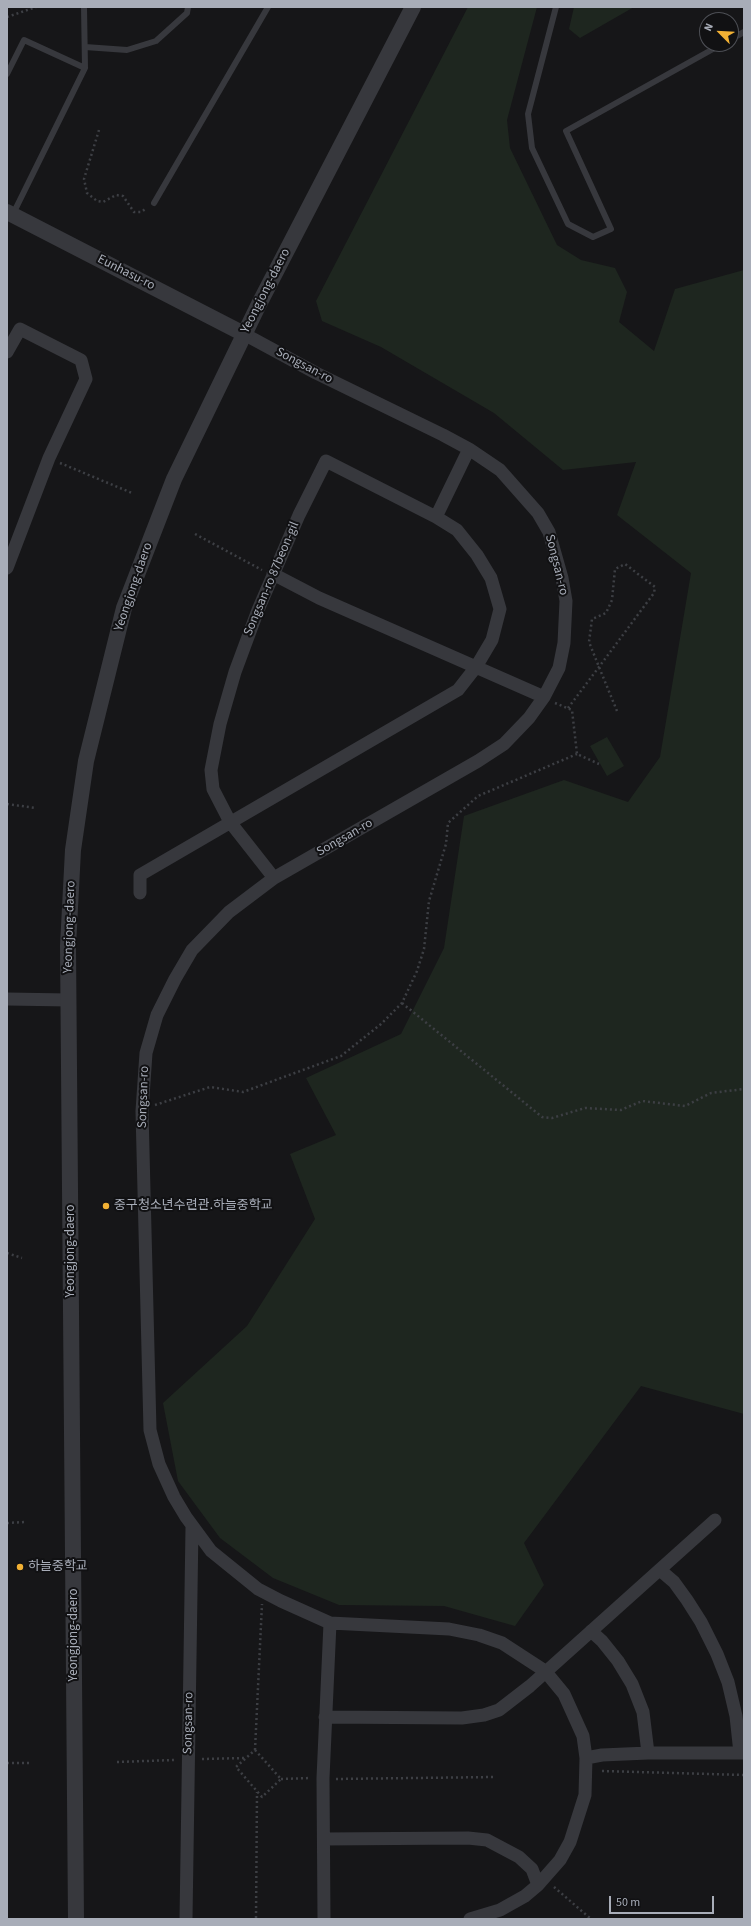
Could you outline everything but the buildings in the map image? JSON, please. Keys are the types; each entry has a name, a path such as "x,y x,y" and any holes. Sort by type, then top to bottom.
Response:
{"street":[{"name":"Yeongjong-daero","path":"76,1919 68,946 72,865 86,761 124,608 174,479 244,334 413,7"},
{"name":"Eunhasu-ro","path":"9,217 244,334"},
{"path":"7,352 20,329 81,360 86,379 49,458 9,554 7,568"},
{"name":"Songsan-ro","path":"244,334 316,373 469,449 500,470 538,513 549,532 556,554 566,601 564,644 559,668 549,700 504,744 478,761 274,878 229,912 192,950 175,979 157,1015 146,1053 142,1111 150,1430 159,1464 174,1497 192,1526 212,1551 258,1589 330,1623 449,1629 479,1635 502,1643 545,1671 564,1694 574,1713 583,1736 586,1758 585,1795 570,1842 560,1860 538,1885 525,1896 500,1910 470,1919"},
{"path":"140,893 140,875 458,690 476,667 492,640 500,609 491,578 477,555 457,530 436,517 469,449"},
{"name":"Songsan-ro 87beon-gil","path":"274,878 230,822 213,789 211,770 220,724 235,672 269,573 326,461 436,517"},
{"path":"269,573 319,598 549,700"},
{"path":"7,999 69,1000"},
{"path":"325,1717 462,1718 484,1715 499,1710 513,1700 715,1520"},
{"name":"Songsan-ro","path":"186,1919 192,1526"},
{"path":"586,1758 602,1755 648,1753 742,1753 736,1716 728,1682 717,1654 701,1622 687,1600 674,1582 660,1570"},
{"path":"324,1919 325,1717 330,1623"},
{"path":"591,1631 602,1641 614,1656 632,1684 643,1712 648,1753"},
{"path":"324,1839 468,1838 487,1840 519,1856 532,1869 538,1885"}],"lane":[{"path":"9,217 85,68 84,7"},
{"path":"85,47 127,50 156,41 187,13 188,7"},
{"path":"154,203 268,7"},
{"path":"556,7 528,114 532,148 568,224 593,237 611,229 566,131 708,52"},
{"path":"7,74 24,40 85,68"}],"path":[{"path":"7,17 36,7"},
{"path":"99,130 84,180 87,193 97,201 103,202 116,195 123,196 134,212 141,212 154,203"},
{"path":"49,458 132,493"},
{"path":"195,534 269,573"},
{"path":"568,708 599,667 654,593 655,587 625,564 615,569 612,600 606,613 592,619 589,642 599,667 617,711"},
{"path":"549,700 572,710 577,754"},
{"path":"151,1107 210,1087 243,1092 341,1056 381,1024 402,1003 417,971 424,949 429,901 446,844 448,823 478,796 577,754 599,764"},
{"path":"7,804 36,808"},
{"path":"402,1003 542,1117 552,1118 585,1108 622,1110 642,1101 685,1106 711,1093 744,1089"},
{"path":"7,1253 22,1258"},
{"path":"7,1522 25,1522"},
{"path":"262,1603 255,1750 281,1779"},
{"path":"255,1750 236,1767 262,1797 281,1779 315,1778"},
{"path":"196,1759 245,1758"},
{"path":"116,1762 174,1760"},
{"path":"7,1763 29,1763"},
{"path":"602,1771 744,1775"},
{"path":"332,1779 495,1777"},
{"path":"256,1918 257,1791"},
{"path":"554,1887 591,1919"}],"shaded area":[{"path":"468,7 537,7 507,120 510,148 557,245 581,260 615,268 627,292 619,322 654,351 675,289 744,270 744,1414 641,1386 524,1543 544,1585 515,1626 444,1606 339,1605 273,1578 220,1538 178,1481 163,1403 247,1326 315,1219 290,1154 336,1135 306,1078 401,1034 444,948 464,816 564,780 628,802 660,757 691,573 617,515 636,462 563,470 494,413 381,347 322,321 316,301"},
{"path":"574,7 634,7 580,38 569,29"},
{"path":"607,737 624,766 607,776 590,746"}],"place":[{"name":"중구청소년수련관.하늘중학교","path":"106,1206"},
{"name":"하늘중학교","path":"20,1567"}]}
